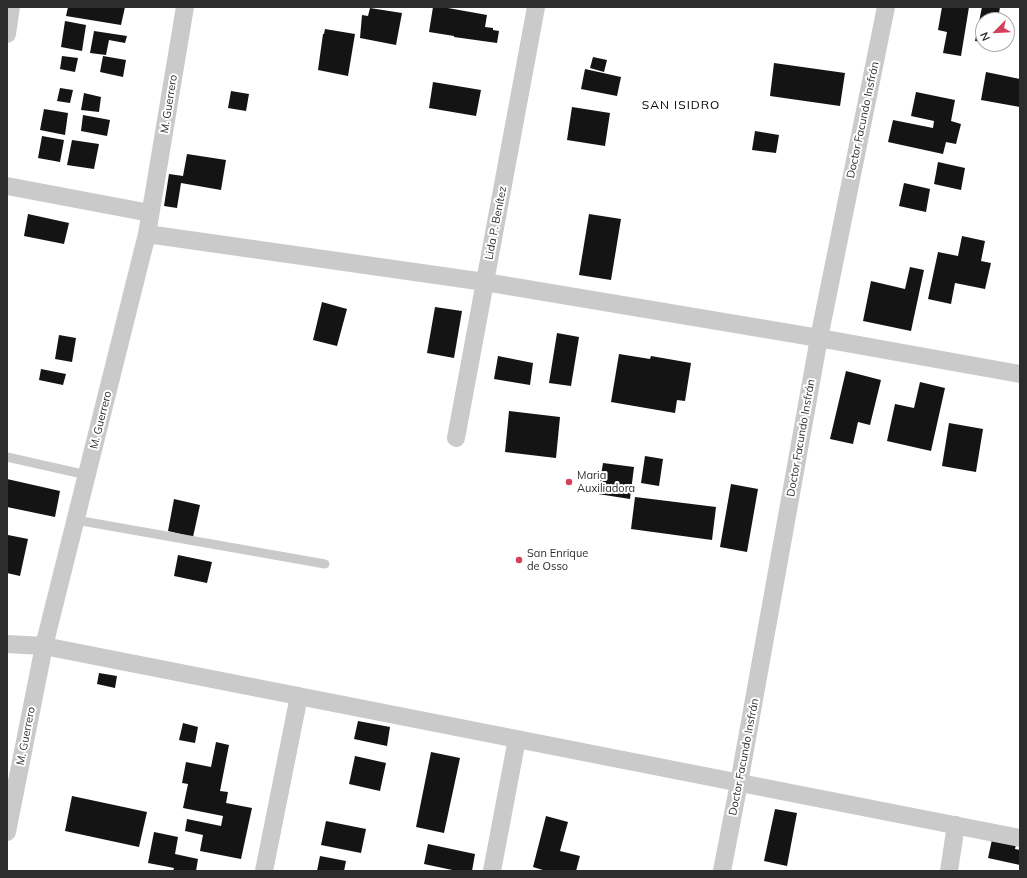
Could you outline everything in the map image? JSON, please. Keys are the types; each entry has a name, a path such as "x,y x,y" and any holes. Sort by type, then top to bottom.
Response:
{"street":[{"path":"7,34 12,7"},
{"name":"M. Guerrero","path":"7,832 44,646 147,234 185,7"},
{"name":"Lida P. Benítez","path":"456,438 536,7"},
{"name":"Doctor Facundo Insfrán","path":"722,871 740,783 819,338 886,7"},
{"path":"7,186 150,213"},
{"path":"147,234 485,282 819,338 1020,374"},
{"path":"7,644 44,646 1020,838"},
{"path":"264,871 299,696"},
{"path":"492,871 517,739"},
{"path":"949,871 956,825"}],"lane":[{"path":"7,457 87,475"},
{"path":"76,520 325,564"}],"building":[{"path":"68,7 125,7 121,25 66,16"},
{"path":"433,7 448,7 487,15 485,27 493,28 493,30 499,31 497,43 429,32"},
{"path":"942,7 969,7 961,56 943,53 947,32 938,30"},
{"path":"982,7 1000,7 999,12 981,12"},
{"path":"370,8 402,13 396,45 360,38 362,15 368,16"},
{"path":"65,21 86,25 82,51 61,47"},
{"path":"325,29 355,34 348,76 318,70"},
{"path":"94,31 127,36 125,43 109,40 106,55 90,53"},
{"path":"62,56 78,58 75,72 60,69"},
{"path":"103,56 126,60 123,77 100,72"},
{"path":"593,57 607,60 604,72 590,68"},
{"path":"774,63 845,73 840,106 770,96"},
{"path":"585,69 621,77 617,96 581,89"},
{"path":"986,72 1020,79 1020,107 981,100"},
{"path":"433,82 481,90 476,116 429,108"},
{"path":"60,88 73,90 70,103 57,101"},
{"path":"231,91 249,94 246,111 228,108"},
{"path":"916,92 955,100 951,121 961,124 956,144 946,142 943,154 888,142 893,120 933,128 934,121 911,116"},
{"path":"84,93 101,97 99,112 81,110"},
{"path":"572,107 610,113 605,146 567,140"},
{"path":"44,109 68,113 65,135 40,130"},
{"path":"83,115 110,120 107,136 81,131"},
{"path":"755,131 779,135 776,153 752,150"},
{"path":"42,136 64,140 60,162 38,158"},
{"path":"72,140 99,144 94,169 67,165"},
{"path":"187,154 226,160 221,190 181,183 177,208 164,206 169,174 183,176"},
{"path":"938,162 965,168 961,190 934,184"},
{"path":"904,183 930,189 926,212 899,206"},
{"path":"28,214 69,223 64,244 24,236"},
{"path":"589,214 621,219 611,280 579,275"},
{"path":"962,236 985,241 981,261 991,263 985,289 955,283 951,304 928,299 938,252 958,256"},
{"path":"910,267 924,270 911,331 863,321 871,281 905,289"},
{"path":"322,302 347,309 337,346 313,340"},
{"path":"435,307 462,311 454,358 427,353"},
{"path":"557,333 579,337 571,386 549,383"},
{"path":"59,335 76,338 72,362 55,359"},
{"path":"619,354 650,359 651,356 691,363 685,401 677,400 675,413 611,402"},
{"path":"498,356 533,363 530,385 494,379"},
{"path":"41,369 66,374 63,385 39,380"},
{"path":"846,371 881,380 870,425 858,422 853,444 830,439"},
{"path":"920,382 945,388 931,451 887,441 895,404 914,408"},
{"path":"509,411 560,417 556,458 505,452"},
{"path":"949,423 983,429 976,472 942,466"},
{"path":"645,456 663,459 659,486 641,483"},
{"path":"603,463 634,467 630,499 598,494"},
{"path":"7,479 60,491 55,517 7,507"},
{"path":"731,484 758,489 747,552 720,547"},
{"path":"635,497 716,507 712,540 631,529"},
{"path":"174,499 200,505 193,537 168,531"},
{"path":"8,535 28,539 20,576 7,573"},
{"path":"178,555 212,562 207,583 174,576"},
{"path":"99,673 117,676 115,688 97,684"},
{"path":"358,721 390,727 387,746 354,739"},
{"path":"183,723 198,727 195,743 179,740"},
{"path":"216,742 229,745 220,791 228,792 226,803 252,808 241,859 200,851 203,835 185,831 187,819 221,826 223,816 183,808 188,784 182,783 186,762 211,767"},
{"path":"431,752 460,758 444,833 416,827"},
{"path":"355,756 386,763 380,791 349,784"},
{"path":"72,796 147,812 139,847 65,831"},
{"path":"775,809 797,813 787,866 764,861"},
{"path":"546,816 568,822 560,851 580,856 576,871 546,871 533,867"},
{"path":"326,821 366,829 361,853 321,845"},
{"path":"154,832 178,837 175,854 198,859 196,871 173,871 174,868 148,863"},
{"path":"993,835 1017,840 1015,849 1020,850 1020,865 988,858"},
{"path":"428,844 475,854 472,871 457,871 424,864"},
{"path":"320,856 346,861 344,871 317,871"}],"place":[{"name":"Maria Auxiliadora","path":"569,482"},
{"name":"San Enrique de Osso","path":"519,560"}],"district":[{"name":"SAN ISIDRO","path":"681,105"}]}
